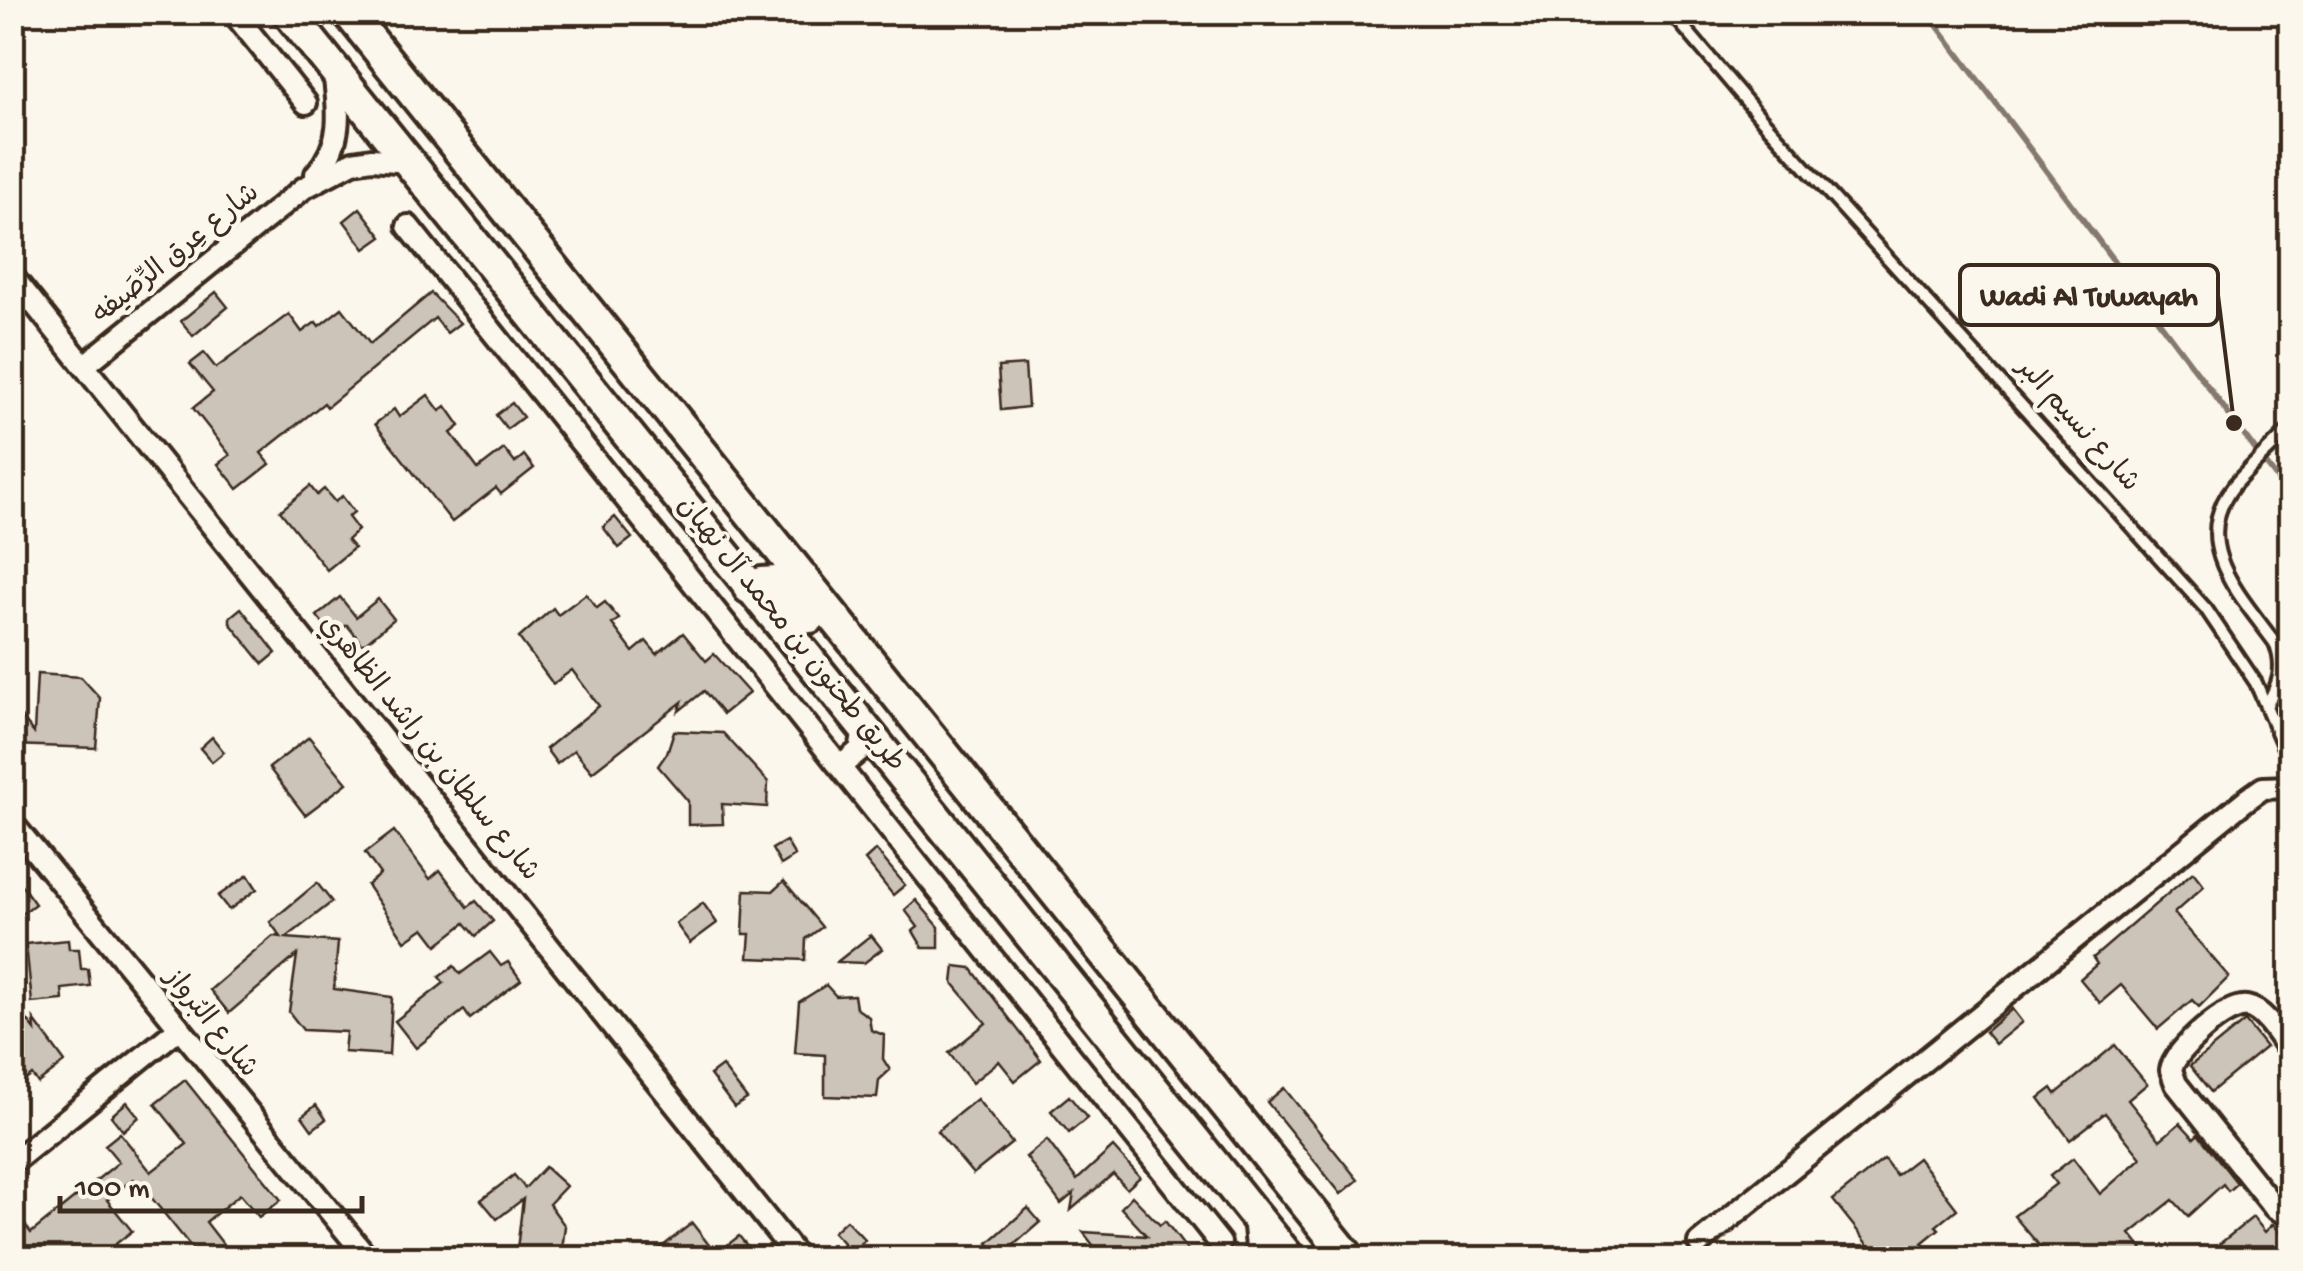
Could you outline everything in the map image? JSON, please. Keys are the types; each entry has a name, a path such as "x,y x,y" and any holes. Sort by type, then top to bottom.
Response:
{"main road":[{"name":"طريق طحنون بن محمد آل نهيان","path":"288,12 1289,1258"},
{"name":"طريق طحنون بن محمد آل نهيان","path":"348,12 1349,1258"},
{"path":"750,588 770,581 784,586 902,726 954,766"}],"street":[{"path":"234,12 306,103"},
{"name":"شارع عِرق الرِّصَيفه","path":"84,365 304,188 328,160 339,133 334,69"},
{"name":"شارع عِرق الرِّصَيفه","path":"304,188 353,162 410,162"},
{"path":"408,226 1220,1243"},
{"name":"شارع سلطان بن راشد الظاهري","path":"12,276 798,1258"},
{"path":"846,772 860,750 865,726"},
{"path":"846,772 871,764 895,763"},
{"path":"1699,1244 2246,800 2264,788 2290,787"},
{"name":"شارع البُرواز","path":"12,823 368,1258"},
{"path":"2290,1052 2257,1011 2240,1006 2224,1013 2180,1051 2172,1070 2176,1084 2274,1207 2290,1216"},
{"path":"12,1163 178,1030"},
{"path":"1253,1214 1258,1258"}],"lane":[{"name":"شارع نسيم البر","path":"1671,12 1759,116 2206,610 2240,658 2290,762"},
{"path":"2266,706 2278,686 2280,657 2275,643 2228,580 2216,548 2216,531 2234,486 2290,429"}],"building":[{"path":"360,208 382,237 365,249 344,221"},
{"path":"216,292 228,307 193,336 181,321"},
{"path":"431,293 460,323 447,333 435,318 327,407 324,403 261,453 270,464 238,489 218,464 230,455 193,408 213,392 190,364 204,353 216,368 289,314 302,332 316,322 319,326 342,308 370,344"},
{"path":"1025,365 1028,407 1001,410 998,367"},
{"path":"428,395 440,411 446,406 460,426 451,433 478,469 504,449 515,463 524,455 534,468 501,494 496,488 452,522 375,424 394,409 399,417"},
{"path":"512,403 523,417 507,429 496,415"},
{"path":"310,486 317,495 324,489 335,502 342,496 354,512 348,517 358,530 347,540 354,548 327,570 280,511"},
{"path":"615,517 632,538 619,548 603,527"},
{"path":"586,594 597,608 605,602 619,619 612,624 633,652 646,641 657,654 683,633 706,661 714,654 749,693 723,714 704,691 679,711 682,702 592,772 574,750 557,764 546,749 599,706 572,670 553,684 519,638 553,608 558,615"},
{"path":"340,597 356,617 378,599 394,619 363,645 347,625 333,636 317,616"},
{"path":"241,608 276,653 263,664 230,623 230,617"},
{"path":"37,674 81,677 100,698 96,748 12,745 12,705 34,733"},
{"path":"674,731 723,733 768,782 767,807 722,804 723,824 688,825 688,801 658,766"},
{"path":"212,737 224,752 212,762 200,748"},
{"path":"309,737 347,783 305,815 269,768"},
{"path":"394,831 430,879 440,870 468,907 476,901 493,921 476,936 465,923 437,945 424,928 405,941 367,885 380,874 365,853"},
{"path":"786,841 795,856 781,865 772,849"},
{"path":"876,850 905,885 893,895 865,860"},
{"path":"12,872 35,904 12,921"},
{"path":"2193,872 2204,886 2174,913 2229,977 2199,1007 2192,1000 2158,1029 2121,985 2100,1003 2080,979 2097,964 2093,958"},
{"path":"248,875 257,889 229,910 218,896"},
{"path":"784,881 822,927 806,939 805,960 748,958 750,934 743,934 745,890 773,891"},
{"path":"317,883 332,902 286,938 338,942 334,989 392,997 389,1055 344,1052 346,1032 303,1030 289,1012 297,955 229,1013 210,990 273,936 281,937 270,922"},
{"path":"916,900 939,927 939,948 923,948 913,931 918,927 905,910"},
{"path":"703,903 717,923 690,943 676,924"},
{"path":"871,935 882,949 864,963 837,962"},
{"path":"68,940 69,949 79,949 81,969 88,969 90,986 62,989 63,1000 32,1003 26,944"},
{"path":"490,952 501,966 508,962 521,980 470,1019 464,1010 416,1048 395,1021 444,983 439,977 454,966 460,974"},
{"path":"955,966 971,968 1041,1060 1015,1081 999,1061 972,1083 949,1053 986,1023 953,983"},
{"path":"826,985 836,996 854,995 856,1008 869,1017 871,1030 884,1035 883,1059 890,1070 879,1080 877,1098 825,1096 825,1055 795,1053 799,1002"},
{"path":"12,1001 35,1030 34,1020 65,1062 38,1083 32,1075 12,1091"},
{"path":"2012,1009 2022,1022 1995,1044 1985,1032"},
{"path":"2245,1021 2266,1047 2211,1092 2190,1066"},
{"path":"2115,1045 2147,1084 2128,1100 2160,1140 2180,1123 2194,1138 2198,1134 2237,1183 2228,1191 2223,1184 2188,1216 2173,1200 2130,1234 2150,1258 2050,1258 2014,1216 2056,1184 2050,1176 2073,1158 2100,1194 2141,1158 2105,1113 2070,1140 2039,1098 2052,1088 2056,1094"},
{"path":"722,1066 747,1099 734,1107 710,1075"},
{"path":"185,1080 281,1200 259,1217 240,1194 206,1222 223,1244 206,1258 200,1258 133,1179 107,1200 132,1231 98,1258 28,1258 12,1239 12,1208 31,1233 119,1162 105,1145 120,1133 151,1172 187,1144 155,1104"},
{"path":"1284,1088 1358,1180 1341,1194 1267,1102"},
{"path":"1069,1096 1087,1118 1069,1133 1051,1111"},
{"path":"977,1099 1012,1143 973,1174 937,1131"},
{"path":"127,1102 139,1117 123,1131 111,1116"},
{"path":"316,1105 326,1119 312,1130 302,1116"},
{"path":"1047,1140 1077,1180 1113,1147 1140,1177 1127,1189 1113,1174 1071,1210 1074,1193 1061,1204 1026,1157"},
{"path":"1918,1158 1957,1209 1922,1243 1935,1258 1879,1258 1833,1200 1884,1159 1896,1175"},
{"path":"545,1167 566,1186 549,1204 565,1226 561,1258 516,1258 523,1199 497,1219 481,1200 514,1175 525,1188"},
{"path":"1132,1196 1160,1225 1165,1221 1193,1258 1103,1258 1083,1232 1147,1236 1121,1208"},
{"path":"1028,1208 1040,1222 1000,1257 988,1243"},
{"path":"2253,1217 2265,1232 2273,1224 2284,1237 2290,1231 2290,1253 2283,1258 2202,1258"},
{"path":"846,1220 865,1240 852,1252 833,1232"},
{"path":"692,1223 716,1254 739,1236 757,1258 648,1258"}],"waterway":[{"path":"1927,12 2290,496"}],"place":[{"name":"Wadi Al Tuwayah","path":"2234,423"}]}
